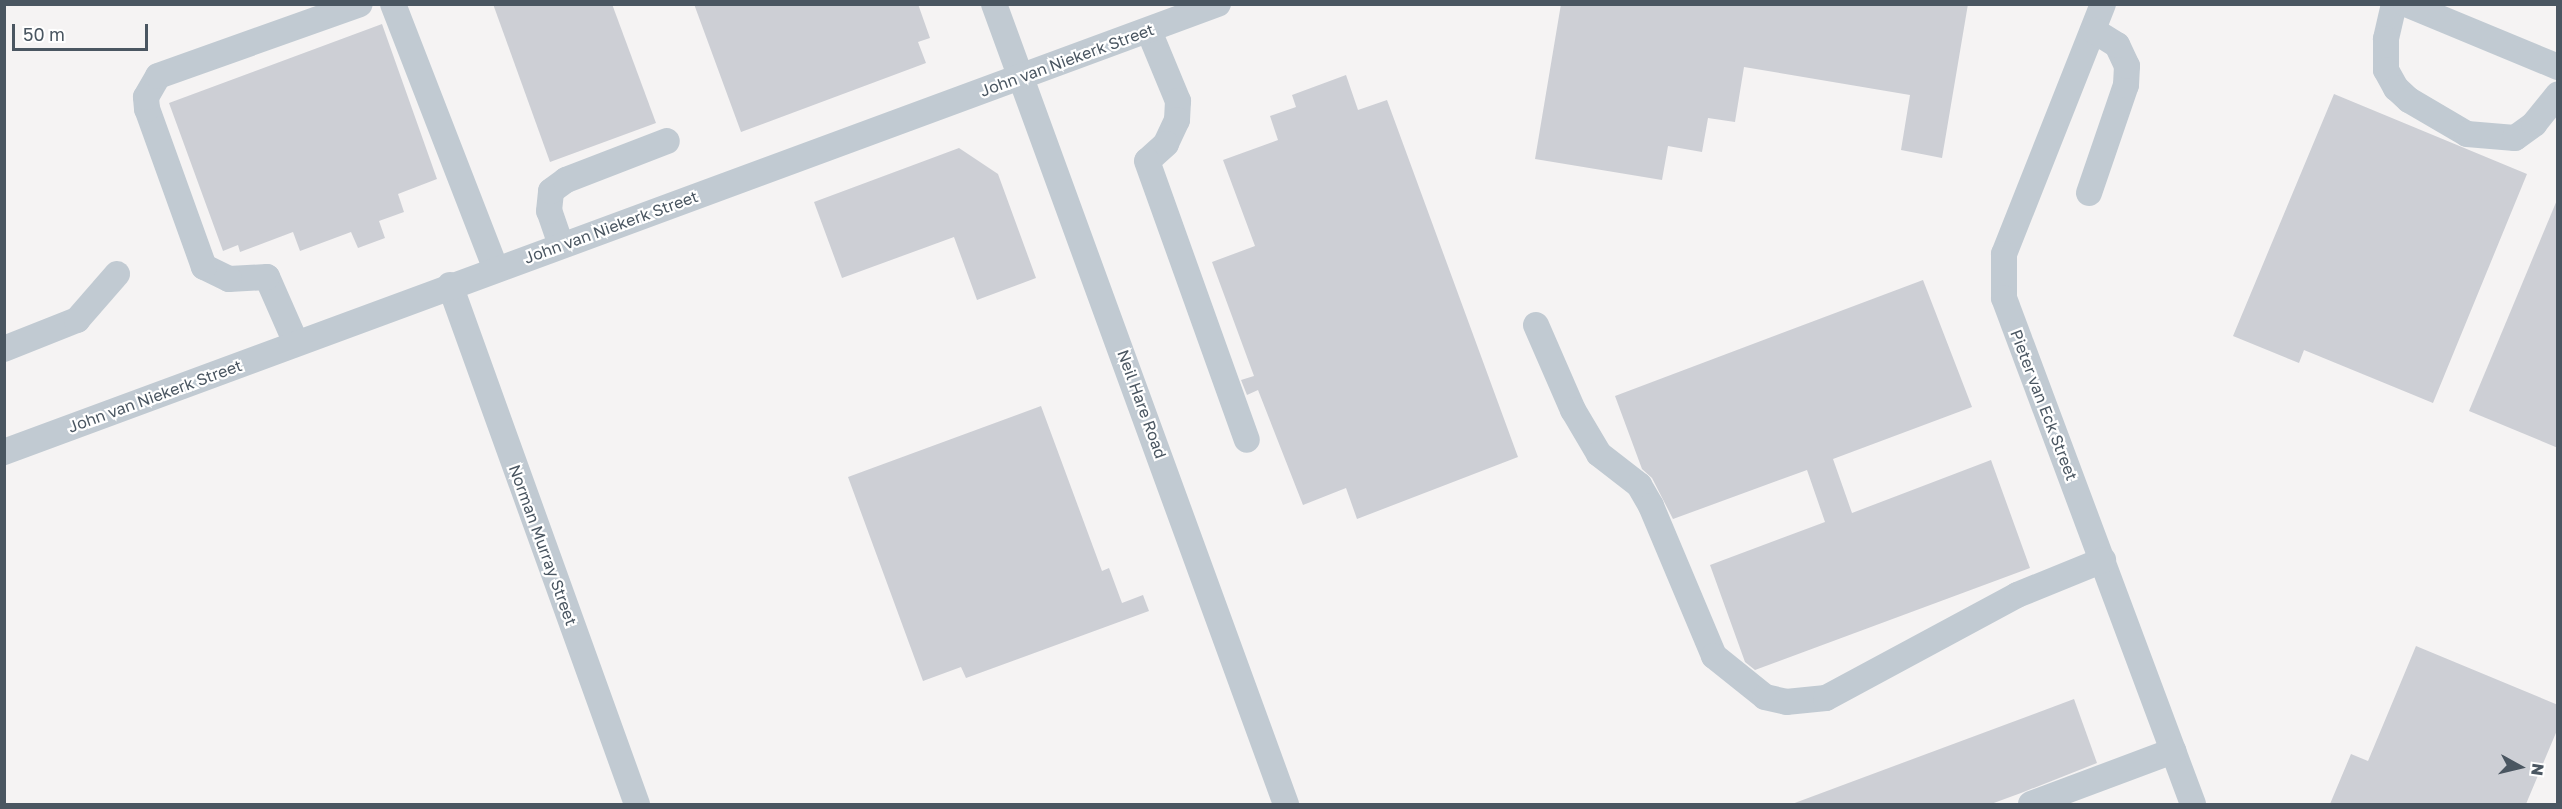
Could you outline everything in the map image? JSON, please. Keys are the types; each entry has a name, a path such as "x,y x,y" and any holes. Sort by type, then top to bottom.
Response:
{"street":[{"path":"296,343 267,277 229,279 204,267 147,109 146,97 158,76 360,4"},
{"path":"393,4 496,269"},
{"name":"Neil Hare Road","path":"994,4 1286,804"},
{"name":"John van Niekerk Street","path":"4,452 450,285 1218,4"},
{"name":"Pieter van Eck Street","path":"2103,4 2004,254 2002,276 2004,298 2193,804"},
{"path":"2394,4 2386,39 2386,70 2396,88 2409,100 2467,134 2515,138 2534,124 2558,94"},
{"path":"2406,4 2558,67"},
{"path":"2089,193 2126,85 2127,66 2117,45 2093,30"},
{"path":"1149,31 1178,101 1177,120 1166,144 1147,161 1247,440"},
{"path":"561,245 549,210 550,191 566,180 667,141"},
{"path":"4,349 77,320 117,274"},
{"name":"Norman Murray Street","path":"450,285 637,804"},
{"path":"1536,325 1573,410 1599,454 1639,485 1651,506 1714,656 1765,697 1786,702 1826,698 2017,595 2103,560"},
{"path":"2031,804 2173,751"}],"building":[{"path":"493,4 612,4 656,123 550,162"},
{"path":"694,4 918,4 930,38 918,42 926,63 741,132"},
{"path":"1561,4 1968,4 1942,158 1901,150 1910,95 1744,67 1735,122 1708,118 1702,152 1668,146 1662,180 1535,159"},
{"path":"382,24 437,179 398,194 404,212 379,221 385,238 358,248 351,232 300,251 293,232 240,252 238,245 223,251 169,103"},
{"path":"1346,75 1358,110 1387,100 1518,457 1357,519 1346,488 1303,505 1258,390 1247,395 1241,380 1254,376 1212,262 1255,246 1223,160 1278,140 1270,116 1296,107 1292,95"},
{"path":"2334,94 2527,174 2433,403 2304,350 2299,363 2233,336"},
{"path":"959,148 998,174 1036,278 977,300 954,237 842,278 814,202"},
{"path":"2558,200 2558,448 2469,411"},
{"path":"1923,280 1972,407 1833,459 1852,513 1991,460 2030,568 1755,670 1745,662 1710,565 1825,522 1807,470 1673,519 1652,478 1642,469 1615,396"},
{"path":"1041,406 1102,571 1109,568 1122,603 1143,595 1149,611 966,678 961,667 923,681 848,477"},
{"path":"2416,646 2558,705 2558,728 2526,804 2330,804 2351,754 2368,761"},
{"path":"2074,699 2097,763 2021,793 1991,804 1792,804"}]}
